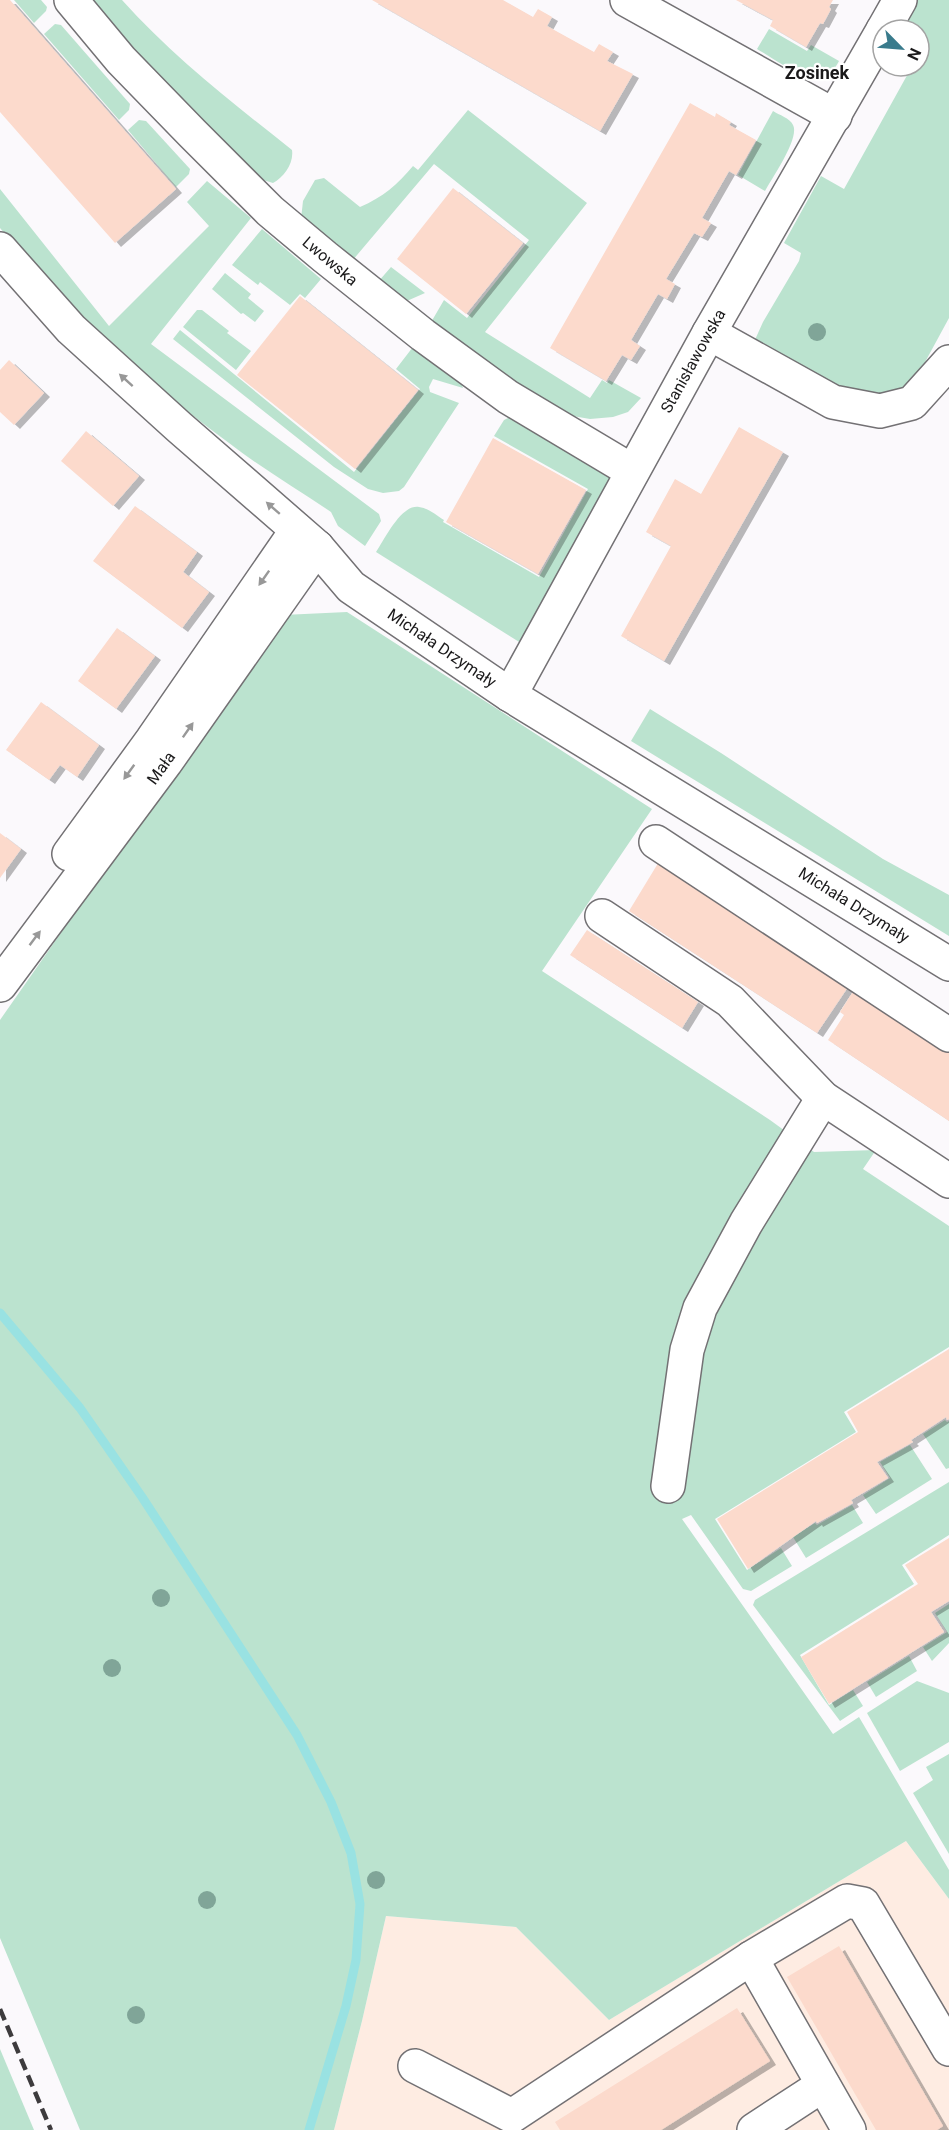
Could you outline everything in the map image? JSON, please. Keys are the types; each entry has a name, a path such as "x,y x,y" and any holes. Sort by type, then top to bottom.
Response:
{"street":[{"name":"Lwowska","path":"71,0 121,60 270,211 423,335 508,397 632,471"},
{"path":"627,0 835,116"},
{"name":"Stanisławowska","path":"890,18 900,0"},
{"name":"Stanisławowska","path":"510,695 709,333 871,52"},
{"name":"Michała Drzymały","path":"0,249 71,330 170,420 307,538 351,587 510,695 949,964"},
{"path":"709,333 833,402 880,411 912,403 949,362"},
{"name":"Mała","path":"0,948 152,740 307,538"},
{"name":"Mała","path":"0,985 166,762 307,538"},
{"path":"656,842 949,1035"},
{"path":"602,916 730,1001 823,1098 949,1181"},
{"path":"668,1486 687,1350 699,1308 746,1223 823,1098"},
{"path":"415,2066 517,2123 751,1958 847,1901 863,1904 949,2049"},
{"path":"751,1958 849,2130"},
{"path":"754,2130 823,2085"}],"shaded area":[{"path":"906,1841 949,1899 949,2130 334,2130 386,1916 516,1927 609,2020"}],"green space":[{"path":"14,0 41,0 47,7 46,11 34,23"},
{"path":"88,0 122,0 183,60 292,150 290,165 281,177 273,183 260,179 202,124"},
{"path":"915,0 949,0 949,318 924,364 900,398 874,405 754,342 763,322 799,261 801,253 784,243 821,176 844,189 906,78 931,78 931,18 905,18"},
{"path":"55,24 61,25 130,104 129,110 119,120 44,34"},
{"path":"769,29 807,51 811,45 839,61 831,74 823,79 809,78 800,74 757,49"},
{"path":"468,110 587,203 485,332 590,398 602,380 607,383 609,380 641,398 628,412 613,417 590,419 559,413 430,324 444,300 467,318 529,240 434,164 352,261 378,282 391,267 425,293 400,304 301,219 303,201 315,180 324,178 360,207 389,190 413,166 418,170"},
{"path":"773,111 789,120 794,131 789,148 765,191 738,175"},
{"path":"139,120 146,121 190,169 189,174 176,187 128,130"},
{"path":"207,181 251,218 151,344 379,514 381,521 365,546 338,526 331,512 241,452 137,369 79,315 0,228 0,189 109,326 209,226 187,202"},
{"path":"262,229 321,279 305,298 300,294 290,305 260,282 258,285 232,265"},
{"path":"225,273 251,294 248,298 264,311 255,322 243,313 241,314 212,289"},
{"path":"197,310 202,310 251,351 236,370 183,327"},
{"path":"180,330 354,472 420,389 396,369 416,343 461,383 463,388 433,379 429,387 430,392 459,403 404,487 399,491 383,493 368,489 334,467 173,339"},
{"path":"510,417 608,470 614,480 524,645 376,552 400,516 412,508 419,507 432,512 444,520 443,522 539,577 588,489 494,436 504,420"},
{"path":"347,612 652,809 542,971 770,1120 814,1152 876,1150 863,1169 949,1226 949,1347 844,1412 856,1432 715,1519 747,1570 781,1548 792,1566 751,1591 743,1589 691,1515 682,1519 833,1734 859,1717 949,1870 949,1899 906,1841 609,2020 516,1927 386,1916 334,2130 80,2130 0,1938 0,1020 283,615"},
{"path":"650,709 883,859 949,895 949,936 631,741"},
{"path":"945,1420 949,1421 949,1468 946,1469 923,1434"},
{"path":"910,1445 932,1479 876,1514 863,1495 890,1478 880,1462"},
{"path":"949,1482 949,1535 902,1565 914,1584 800,1655 829,1705 853,1690 863,1706 840,1721 753,1605 755,1600"},
{"path":"852,1505 863,1523 806,1558 793,1537 815,1523 817,1525"},
{"path":"949,1604 949,1643 932,1661 923,1647 947,1632 935,1613"},
{"path":"909,1656 917,1671 876,1697 867,1682"},
{"path":"917,1681 949,1693 949,1742 900,1771 867,1713"},
{"path":"949,1754 949,1854 913,1793 933,1780 926,1767"},
{"path":"0,2049 34,2130 0,2130"}],"building":[{"path":"0,0 10,0 176,189 115,243 0,112"},
{"path":"372,0 503,0 533,17 538,9 552,17 547,26 594,52 599,44 613,52 607,61 633,74 600,131"},
{"path":"736,0 833,0 823,24 820,23 806,47 770,26 773,20"},
{"path":"690,103 715,117 716,113 731,122 729,125 756,140 736,175 729,171 702,218 711,223 702,237 694,233 666,279 675,284 667,299 658,294 631,340 640,346 631,360 622,355 606,381 550,348"},
{"path":"453,188 523,243 466,314 397,259"},
{"path":"300,296 418,390 355,469 237,375"},
{"path":"9,360 44,393 14,425 0,412 0,370"},
{"path":"739,427 783,452 664,661 621,636 671,546 646,532 675,479 701,494"},
{"path":"86,431 139,476 113,506 61,461"},
{"path":"493,438 586,490 538,574 446,522"},
{"path":"135,506 197,552 183,572 209,592 182,628 93,561"},
{"path":"117,628 155,656 116,709 78,681"},
{"path":"41,702 99,745 77,777 60,765 49,780 6,750"},
{"path":"0,833 21,849 0,878"},
{"path":"660,860 850,984 817,1033 629,911"},
{"path":"587,930 698,1002 682,1028 570,955"},
{"path":"856,987 949,1049 949,1121 828,1040 844,1015 840,1012"},
{"path":"949,1349 949,1419 947,1420 946,1417 911,1440 913,1442 877,1462 888,1478 851,1500 853,1503 817,1523 816,1521 748,1569 717,1519 858,1432 847,1412"},
{"path":"949,1538 949,1601 931,1612 944,1632 829,1704 801,1657 918,1584 905,1565"},
{"path":"839,1946 943,2126 937,2130 876,2130 787,1977"},
{"path":"737,2008 770,2061 661,2130 560,2130 555,2122"}],"waterway":[{"path":"0,1313 80,1408 142,1497 297,1735 331,1802 351,1853 360,1904 356,1960 346,2006 309,2130"}],"railway":[{"path":"0,2009 51,2130"}],"district":[{"name":"Zosinek","path":"817,72"}]}
